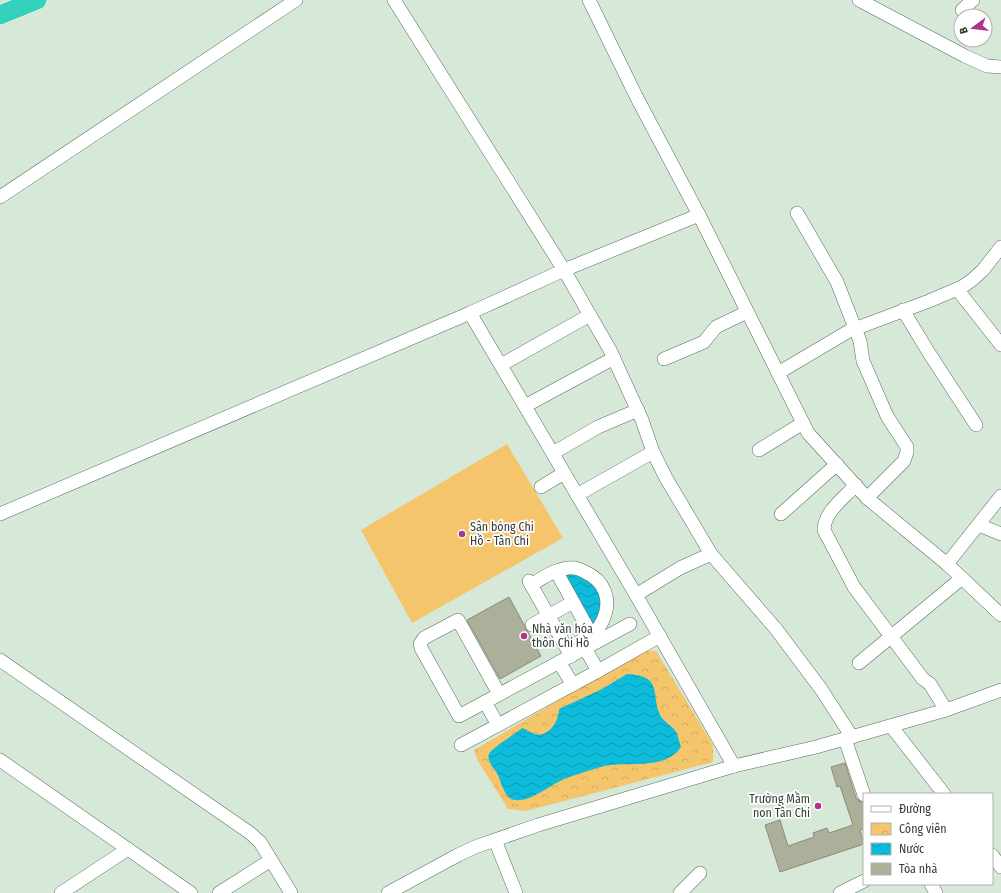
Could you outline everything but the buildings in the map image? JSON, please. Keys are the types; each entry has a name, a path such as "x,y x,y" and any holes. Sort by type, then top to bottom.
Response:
{"highway":[{"path":"0,15 38,0"},
{"path":"20,7 49,0"}],"street":[{"path":"0,198 296,0"},
{"path":"394,0 564,270 590,314 614,358 638,410 653,452 666,478 711,554 776,629 821,689 848,738 863,793"},
{"path":"589,0 637,98 699,215 808,433 867,498 947,564 1001,615"},
{"path":"859,0 965,56 987,66 1001,67"},
{"path":"964,8 973,0"},
{"path":"797,213 837,282 856,328 860,341 863,361 887,416 907,447 904,461 867,498"},
{"path":"0,514 470,313 564,270 699,215"},
{"path":"778,373 856,328 957,289 972,280 1001,247"},
{"path":"957,289 1001,345"},
{"path":"903,310 976,425"},
{"path":"664,359 704,342 716,327 747,312"},
{"path":"470,313 660,636 734,766"},
{"path":"501,365 590,314"},
{"path":"525,406 614,358"},
{"path":"553,453 598,427 638,410"},
{"path":"759,450 803,423"},
{"path":"577,495 653,452"},
{"path":"781,514 837,464"},
{"path":"541,487 564,473"},
{"path":"856,486 831,512 826,520 824,530 854,587 924,679 930,684 946,710"},
{"path":"947,564 1001,496"},
{"path":"979,525 1001,534"},
{"path":"636,595 680,568 711,554"},
{"path":"499,694 458,620 422,640 420,644 421,648 459,716 559,662 601,625 608,607 607,596 603,586 596,578 578,568 568,568 530,583 569,652"},
{"path":"556,572 591,634"},
{"path":"859,663 962,578"},
{"path":"532,625 573,602"},
{"path":"569,652 585,648 630,624"},
{"path":"461,745 660,636"},
{"path":"585,648 598,671"},
{"path":"0,660 242,827 260,842 291,893"},
{"path":"559,662 572,685"},
{"path":"388,893 451,858 495,840 538,825 734,766 892,726 946,710 1001,690"},
{"path":"485,702 498,725"},
{"path":"892,726 943,793"},
{"path":"0,760 191,893"},
{"path":"495,840 516,893"},
{"path":"61,893 128,849"},
{"path":"993,856 1001,867"},
{"path":"219,893 271,860"},
{"path":"680,893 700,873"},
{"path":"840,893 863,882"}],"green space":[{"name":"Sân bóng Chi Hồ - Tân Chi","path":"507,444 563,538 412,623 361,530"},
{"path":"643,651 656,651 713,745 713,762 526,811 508,809 478,761 474,750"}],"water":[{"path":"562,574 584,578 593,584 596,589 601,598 602,606 593,626"},
{"path":"627,674 639,676 652,683 658,710 662,718 674,729 681,747 674,755 646,764 604,766 564,779 526,799 511,799 506,794 498,775 490,762 488,757 491,751 522,728 539,735 549,731 557,719 559,709 602,689"}],"place":[{"name":"Sân bóng Chi Hồ - Tân Chi","path":"462,534"},
{"name":"Nhà văn hóa thôn Chi Hồ","path":"524,636"},
{"name":"Trường Mầm non Tân Chi","path":"818,806"}]}
